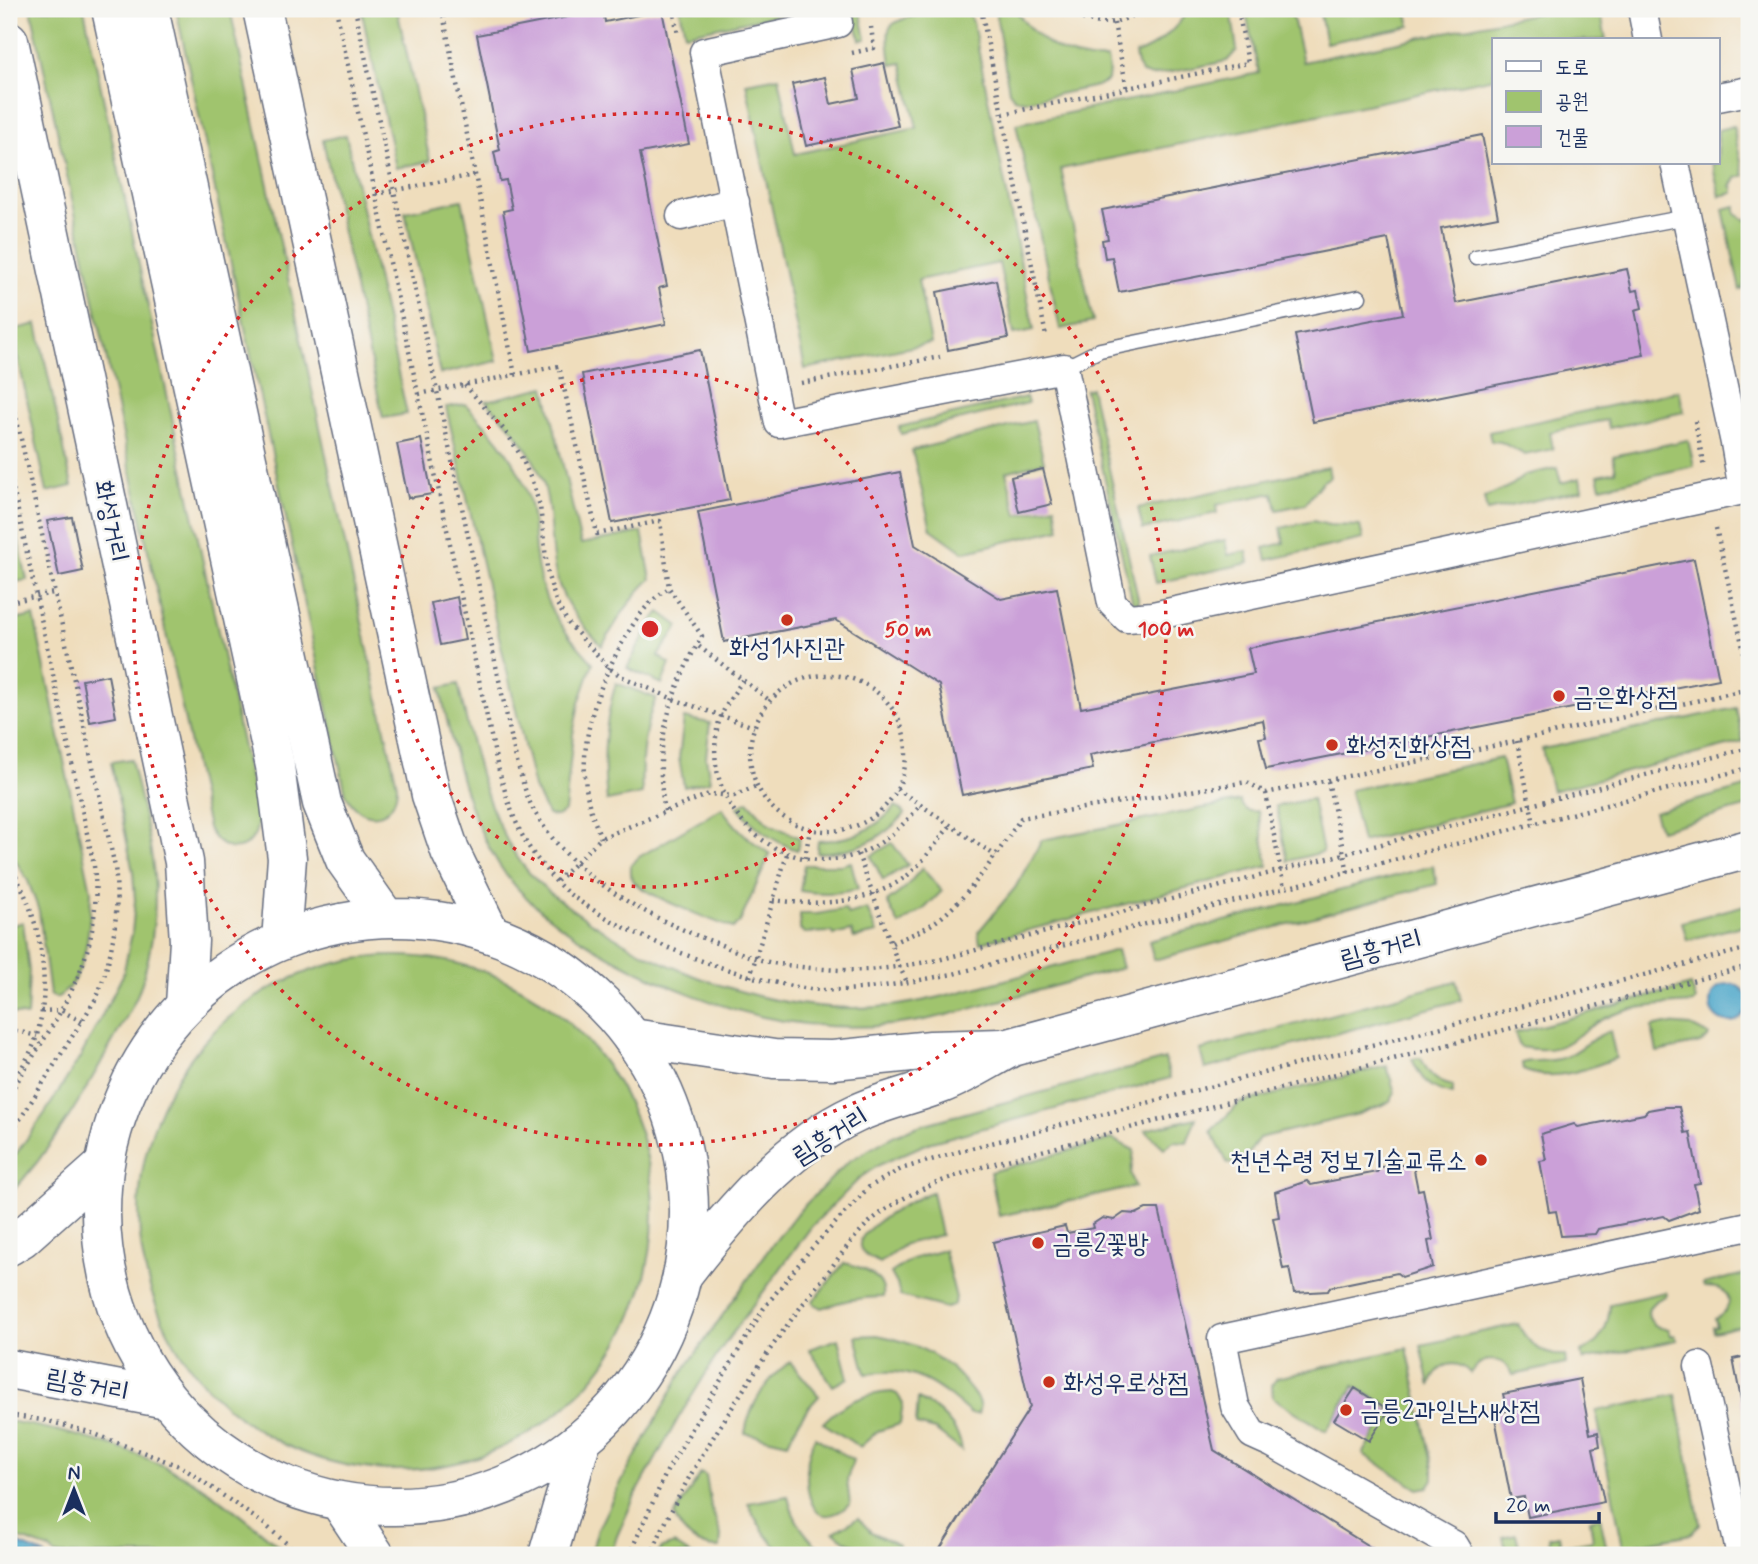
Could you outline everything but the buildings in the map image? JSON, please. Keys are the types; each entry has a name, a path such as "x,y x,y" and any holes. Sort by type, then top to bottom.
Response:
{"main road":[{"path":"111,9 275,766 288,858 281,941"},
{"path":"149,9 320,792 345,860 386,918"},
{"path":"262,9 431,795 450,851 490,933"},
{"name":"화성거리","path":"10,50 184,862 189,942 185,1005"},
{"name":"림흥거리","path":"684,1273 717,1230 758,1186 822,1134 853,1114 943,1083 1012,1047 1749,849"},
{"path":"386,918 456,924 490,933 555,965 583,985 610,1010 652,1067 667,1099 679,1133 690,1202 684,1273 675,1305 647,1365 607,1417 582,1439 537,1469 508,1483 467,1497 414,1505 382,1506 339,1501 262,1475 226,1454 195,1429 167,1399 142,1365 123,1328 110,1289 99,1207 103,1166 123,1095 161,1032 185,1005 214,979 246,958 281,941 326,926 386,918"},
{"name":"림흥거리","path":"632,1038 774,1059 834,1060 918,1051 1012,1047"},
{"path":"9,1246 22,1238 103,1166"},
{"name":"림흥거리","path":"9,1369 167,1399"},
{"path":"548,1555 582,1439"},
{"path":"339,1501 375,1555"}],"street":[{"path":"835,9 838,23 704,52 779,423 1064,368 1112,603 1128,618 1153,616 1746,489 1675,164"},
{"path":"1642,9 1648,38"},
{"path":"1720,97 1749,91"},
{"path":"681,216 735,202"},
{"path":"1460,1555 1454,1545 1252,1434 1235,1406 1222,1339 1749,1226"},
{"path":"1699,1366 1737,1552"}],"lane":[{"path":"1476,257 1687,217"},
{"path":"1064,368 1100,350 1359,298"}],"path":[{"path":"336,9 497,764 513,818 538,860 557,881 570,894 608,919 689,956 750,977 812,989 874,988 953,974 1749,768"},
{"path":"355,9 516,759 536,814 562,850 608,889 655,917 755,958 778,964 864,970 938,960 1749,748"},
{"path":"442,9 514,375"},
{"path":"848,54 874,48 868,9 875,9"},
{"path":"981,9 1046,336 1064,368"},
{"path":"1064,9 1077,18 1095,23 1114,23 1143,9"},
{"path":"1003,114 1248,63 1238,9"},
{"path":"1114,23 1126,89"},
{"path":"376,194 474,175"},
{"path":"1033,339 1046,336"},
{"path":"794,384 953,354"},
{"path":"419,394 559,366 597,534 660,521 669,588 702,636 685,668 665,724 660,757 665,811"},
{"path":"9,384 115,867 118,897 116,930 106,974 97,997 9,1137"},
{"path":"466,385 506,432 521,456 540,506 548,576 557,604 569,624 609,668 621,676 673,699 754,727"},
{"path":"9,469 96,885 95,913 87,956 77,980 9,1095"},
{"path":"601,838 589,806 587,748 590,721 609,668 643,610 654,597 669,588"},
{"path":"9,602 53,593"},
{"path":"697,646 769,701"},
{"path":"826,674 848,676 867,684 885,698 897,715 905,735 907,756 904,777 894,797 880,813 862,824 841,830 810,829 780,815 757,786 750,760 754,727 769,701 785,686 826,674"},
{"path":"743,680 724,706 715,739 715,760 724,796 738,820 756,836 787,854 805,858 839,858 858,854 880,844 921,805"},
{"path":"892,943 933,924 961,897 996,856 1021,818 1247,782 1266,793 1749,689"},
{"path":"1517,741 1534,824"},
{"path":"1328,780 1348,872"},
{"path":"557,881 601,838 709,794 734,796 757,786"},
{"path":"897,789 996,856"},
{"path":"1266,793 1284,888"},
{"path":"773,900 800,904 846,900 889,887 915,868 951,825"},
{"path":"805,858 810,829"},
{"path":"750,977 787,854"},
{"path":"858,854 907,982"},
{"path":"9,864 23,888 38,933 43,977 37,1036 9,1086"},
{"path":"629,1555 667,1471 764,1308 810,1250 869,1187 901,1169 982,1145 1749,948"},
{"path":"651,1555 669,1513 707,1446 794,1314 859,1232 875,1217 910,1194 988,1165 1749,965"},
{"path":"41,1011 60,1010 83,1022"},
{"path":"9,1029 37,1036"},
{"path":"9,1127 14,1131"},
{"path":"9,1415 48,1421 89,1432 182,1467 264,1524 300,1555"}],"green space":[{"path":"31,9 84,9 258,817 252,838 239,848 222,845 208,828"},
{"path":"176,9 230,9 397,785 391,806 378,815 361,812 346,795"},
{"path":"361,9 397,9 430,161 396,168"},
{"path":"680,9 788,9 782,14 685,34"},
{"path":"853,9 860,9 866,39 860,40"},
{"path":"951,9 965,11 973,23 1034,330 1014,334 999,263 918,280 931,343 805,369 746,83 779,77 795,154 917,128 902,63 891,65 889,30 898,21"},
{"path":"995,9 1015,9 1032,31 1066,53 1107,59 1108,80 1097,86 1025,101 1015,99 1009,91"},
{"path":"1189,9 1231,9 1237,50 1227,61 1152,76 1142,73 1135,54 1152,47 1166,36"},
{"path":"1245,9 1291,9 1303,62 1556,9 1600,9 1606,38 1492,38 1492,78 1061,169 1093,322 1060,329 1016,124 1259,73"},
{"path":"1319,9 1406,9 1410,26 1326,43"},
{"path":"1733,126 1744,176 1737,177 1731,186 1733,193 1720,196 1712,164 1720,164 1720,129"},
{"path":"346,135 407,414 383,418 323,140"},
{"path":"462,200 497,361 440,374 405,212"},
{"path":"1736,206 1736,214 1746,220 1749,217 1749,269 1743,289 1740,290 1723,209"},
{"path":"37,324 72,486 47,492 12,330"},
{"path":"545,387 581,544 642,532 651,579 630,602 602,646 574,614 559,586 548,503 537,467 518,437 486,401"},
{"path":"1091,388 1139,603 1133,604 1085,390"},
{"path":"1679,391 1684,412 1609,428 1607,420 1550,432 1553,449 1525,455 1501,442 1491,441 1489,432"},
{"path":"1026,397 1028,403 901,434 899,427"},
{"path":"465,404 500,442 520,475 530,502 538,569 546,599 560,624 593,663 579,703 573,734 565,811 557,816 548,815 534,788 446,407"},
{"path":"1034,421 1044,462 1006,472 1017,515 1055,506 1060,529 963,552 931,529 912,450"},
{"path":"1688,440 1694,466 1601,487 1598,475 1616,471 1613,456"},
{"path":"1328,467 1330,477 1322,482 1305,504 1277,510 1273,493 1216,505 1217,513 1143,529 1138,508"},
{"path":"1557,468 1561,483 1580,478 1582,490 1487,511 1484,498 1512,485 1525,475"},
{"path":"9,496 27,580 9,583"},
{"path":"1313,521 1329,525 1360,526 1363,539 1267,560 1264,548 1284,543 1281,528"},
{"path":"1225,540 1228,555 1247,551 1249,563 1156,583 1150,556"},
{"path":"660,612 679,626 658,656 670,664 662,684 627,668 652,621"},
{"path":"34,616 91,891 88,934 81,965 67,990 56,998 50,995 39,911 28,881 9,850 9,621"},
{"path":"616,683 656,698 643,745 642,794 607,801 605,741"},
{"path":"458,684 486,793 504,834 530,874 568,907 589,921 658,960 695,976 771,999 850,1008 890,1006 929,999 1117,950 1122,968 931,1019 859,1027 810,1025 763,1017 693,995 655,979 580,939 547,915 519,890 498,863 468,800 450,733 440,688"},
{"path":"1736,708 1743,742 1552,791 1542,749"},
{"path":"684,718 710,723 706,757 710,781 684,787 679,758"},
{"path":"1501,758 1511,803 1362,842 1350,790"},
{"path":"131,759 147,829 155,883 153,930 143,979 130,1011 78,1101 53,1141 9,1195 9,1164 81,1056 123,975 132,933 135,900 133,872 111,762"},
{"path":"1749,786 1749,806 1660,830 1654,812"},
{"path":"1312,799 1323,852 1288,861 1276,806"},
{"path":"748,801 768,823 800,838 797,850 772,838 750,821 738,807"},
{"path":"1240,801 1247,810 1258,811 1268,866 980,943 978,932 1015,888 1042,840"},
{"path":"896,806 905,814 876,838 855,847 817,853 818,841 841,839 870,828"},
{"path":"722,808 743,834 770,854 740,922 733,928 651,893 640,887 631,876 631,865 639,857"},
{"path":"892,843 908,865 883,880 871,856"},
{"path":"851,862 858,889 829,893 800,891 804,865 841,865"},
{"path":"1433,866 1437,884 1154,960 1149,941"},
{"path":"922,868 942,891 925,908 899,925 887,902 904,889"},
{"path":"1749,904 1749,924 1687,940 1682,922"},
{"path":"845,909 848,915 867,909 877,933 854,938 851,931 834,935 832,932 804,933 800,929 800,914"},
{"path":"23,922 29,971 27,1016 9,1013 9,926"},
{"path":"396,956 446,961 494,976 539,999 578,1031 610,1070 633,1115 648,1163 653,1213 648,1263 633,1311 610,1356 578,1395 539,1427 494,1450 446,1465 396,1470 346,1465 298,1450 253,1427 214,1395 182,1356 159,1311 144,1263 139,1213 144,1163 159,1115 182,1070 214,1031 253,999 298,976 346,961"},
{"path":"1456,981 1461,1000 1205,1069 1200,1050"},
{"path":"1691,985 1696,1000 1694,1003 1650,1006 1618,1013 1568,1042 1550,1049 1520,1047 1515,1033"},
{"path":"1665,1024 1691,1026 1709,1035 1700,1043 1657,1052 1652,1027"},
{"path":"1610,1031 1616,1058 1558,1075 1534,1074 1523,1070 1522,1063 1560,1059"},
{"path":"1421,1058 1433,1076 1453,1086 1453,1094 1432,1087 1423,1078 1412,1059"},
{"path":"1165,1059 1170,1078 928,1143 879,1165 861,1177 812,1226 721,1349 634,1498 611,1555 590,1555 598,1529 617,1490 680,1376 797,1213 849,1161 895,1135 921,1125"},
{"path":"1387,1066 1395,1093 1390,1102 1359,1114 1259,1138 1243,1162 1228,1164 1211,1131 1240,1103"},
{"path":"1196,1118 1187,1142 1174,1141 1164,1148 1145,1130"},
{"path":"1112,1139 1134,1150 1131,1174 1135,1187 999,1216 990,1172"},
{"path":"932,1192 941,1235 905,1244 880,1263 863,1252 860,1246 862,1239 878,1222"},
{"path":"944,1250 956,1298 953,1306 946,1308 900,1296 891,1273 912,1259"},
{"path":"844,1263 877,1278 883,1290 883,1297 852,1300 822,1308 814,1304 813,1301"},
{"path":"1749,1273 1749,1324 1714,1332 1713,1327 1717,1326 1715,1319 1726,1309 1729,1300 1724,1292 1704,1287 1703,1284"},
{"path":"1666,1292 1667,1295 1649,1308 1649,1318 1655,1325 1669,1329 1671,1336 1675,1335 1677,1340 1583,1360 1581,1352 1594,1344 1603,1332 1610,1304"},
{"path":"1518,1324 1526,1337 1542,1351 1565,1355 1566,1364 1513,1375 1509,1368 1498,1361 1480,1363 1470,1373 1452,1364 1436,1373 1430,1386 1421,1345"},
{"path":"877,1335 917,1347 951,1368 979,1403 978,1414 971,1414 936,1386 911,1375 897,1372 866,1374 856,1336"},
{"path":"838,1339 848,1378 833,1386 809,1349"},
{"path":"1407,1348 1433,1468 1433,1479 1428,1487 1418,1489 1363,1454 1391,1409 1354,1386 1326,1431 1273,1398 1272,1385 1277,1378"},
{"path":"790,1362 819,1396 801,1418 788,1443 745,1433 761,1393 774,1376"},
{"path":"892,1392 897,1394 903,1403 900,1424 878,1431 860,1447 823,1423 854,1400"},
{"path":"1676,1395 1700,1524 1691,1534 1623,1547 1596,1411"},
{"path":"918,1399 933,1407 953,1427 962,1451 935,1430 916,1425"},
{"path":"9,1421 98,1441 162,1465 224,1502 289,1555 55,1555 49,1549 9,1535"},
{"path":"815,1437 853,1460 847,1480 850,1504 829,1515 821,1514 815,1509 807,1481 807,1465"},
{"path":"701,1473 706,1476 711,1507 721,1535 720,1548 705,1546 692,1539 674,1516"},
{"path":"788,1496 793,1514 803,1530 829,1555 784,1555 763,1531 748,1503"},
{"path":"1600,1517 1607,1550 1583,1555 1507,1555 1503,1537 1516,1534 1521,1554 1551,1548 1549,1537 1559,1535 1561,1546 1593,1540 1590,1520"},
{"path":"858,1518 871,1532 899,1545 899,1550 864,1548 848,1542 834,1532"},
{"path":"674,1544 691,1555 657,1555 662,1548"}],"water":[{"path":"1729,984 1742,990 1748,1003 1742,1016 1729,1022 1716,1016 1710,1003 1716,990"},
{"path":"9,1540 46,1555 9,1555"}],"place":[{"name":"화성1사진관","path":"787,620"},
{"name":"금은화상점","path":"1559,696"},
{"name":"화성진화상점","path":"1332,745"},
{"name":"천년수령 정보기술교류소","path":"1481,1160"},
{"name":"금릉2꽃방","path":"1038,1243"},
{"name":"화성우로상점","path":"1049,1382"},
{"name":"금릉2과일남새상점","path":"1346,1410"}]}
